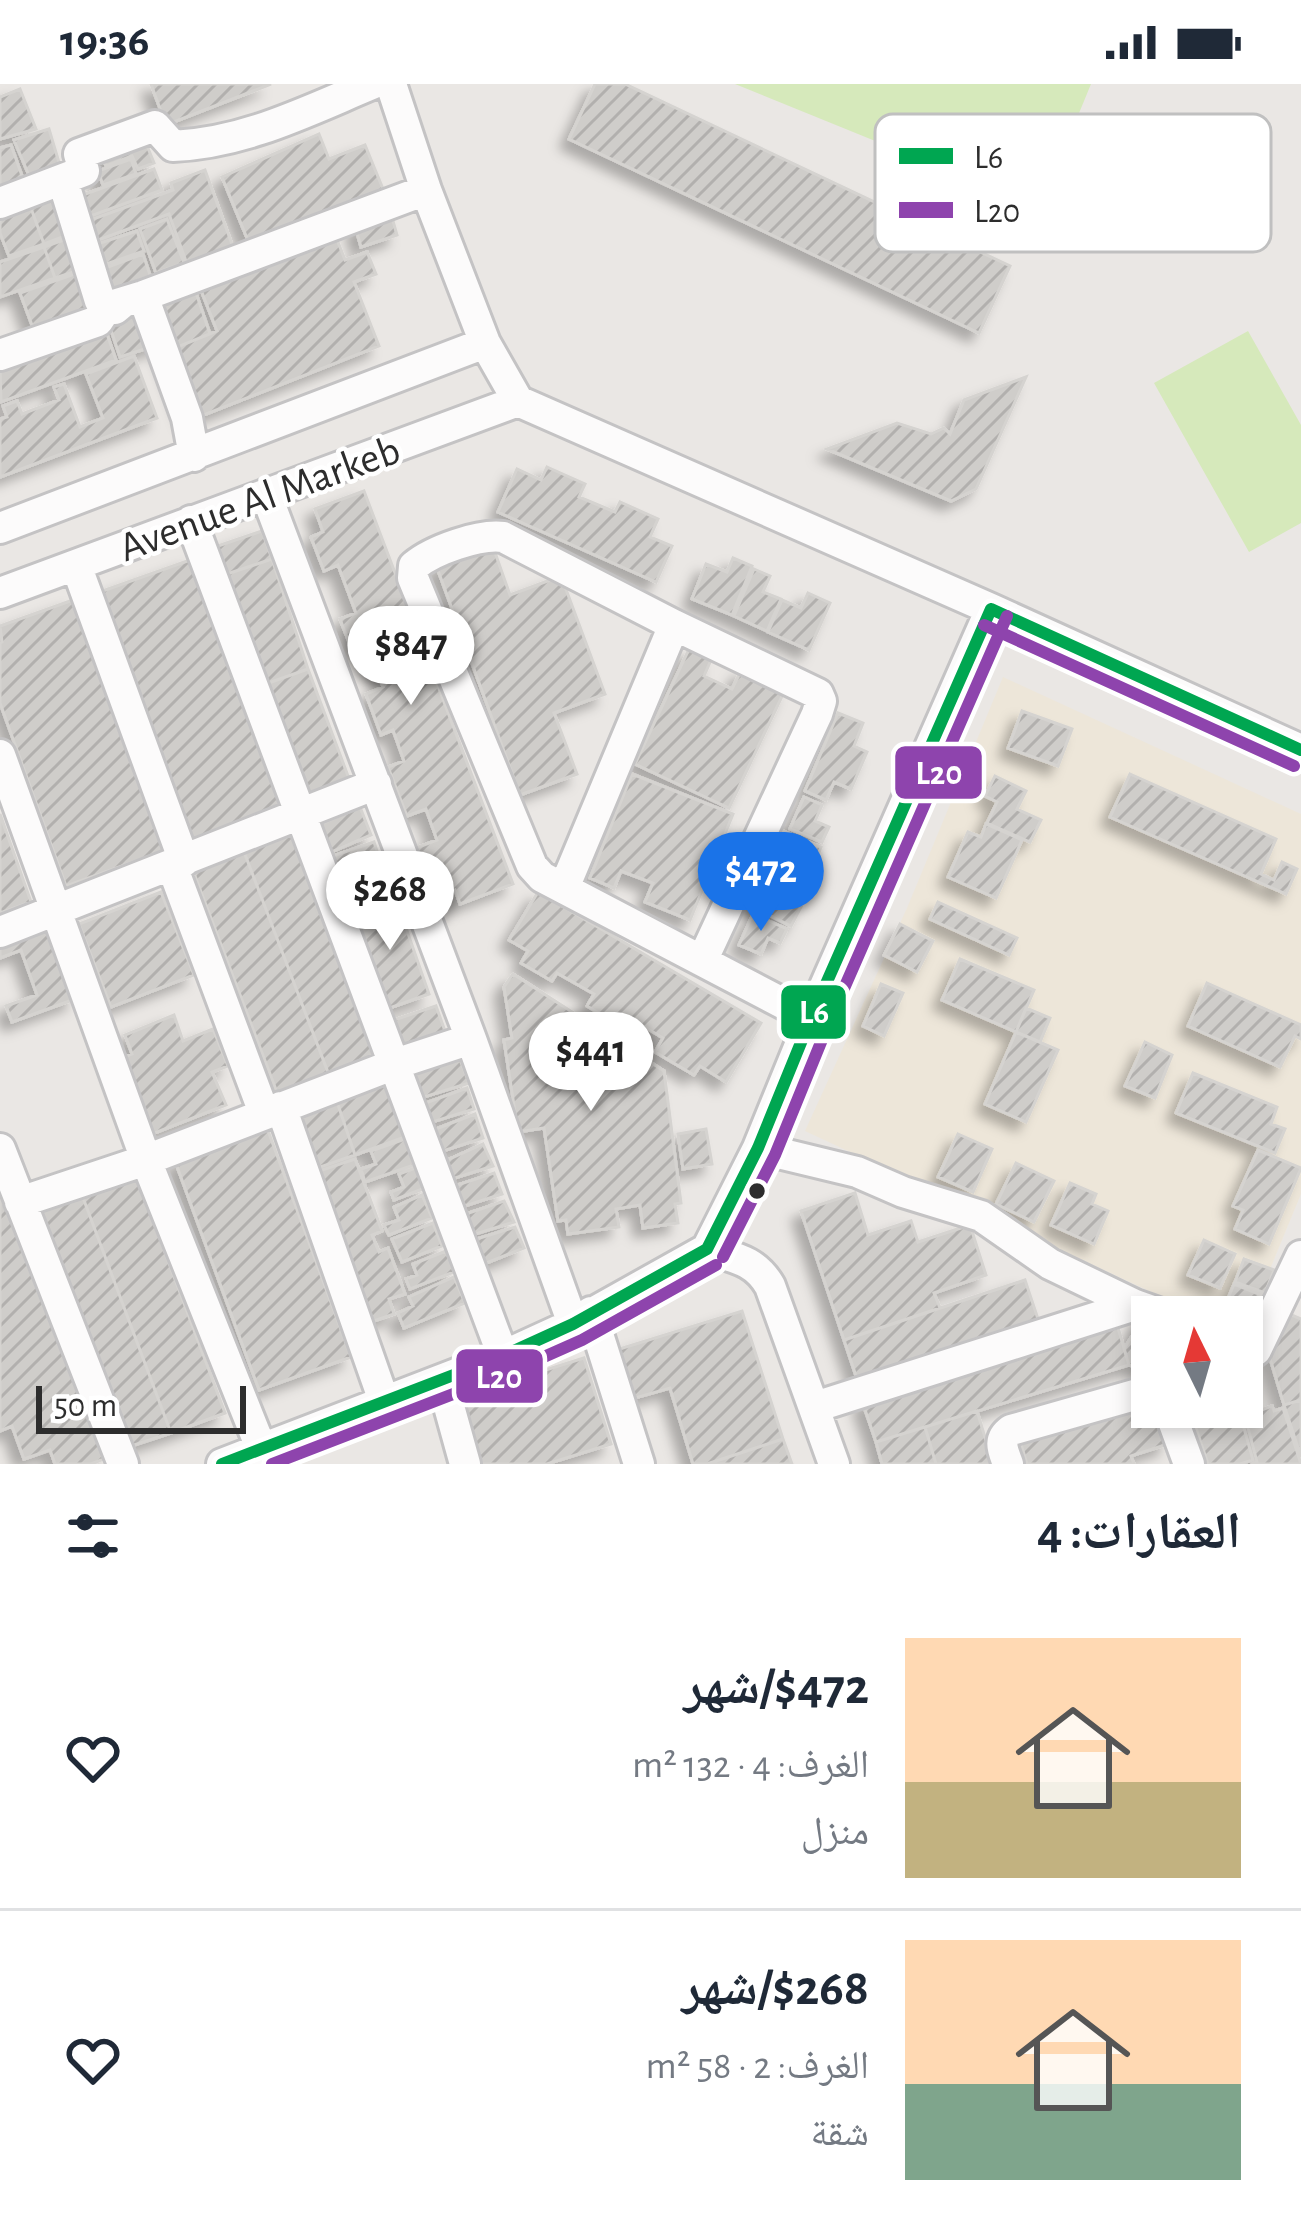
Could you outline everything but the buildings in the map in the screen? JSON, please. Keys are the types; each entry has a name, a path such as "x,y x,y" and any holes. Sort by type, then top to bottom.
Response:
{"street":[{"path":"0,203 84,171 79,154 155,126 173,146 214,143 253,134 372,84"},
{"path":"391,84 485,343 518,401 1301,750"},
{"path":"63,181 100,301 107,307 426,190"},
{"path":"0,356 98,321 106,309 132,300"},
{"path":"132,300 187,418 194,456"},
{"name":"Avenue Al Markeb","path":"0,528 485,343"},
{"name":"Avenue Al Markeb","path":"0,592 518,401"},
{"path":"266,494 471,1039 639,1464"},
{"path":"190,521 503,1356"},
{"path":"703,959 821,701 818,694 503,537 486,535 423,559 414,566 413,578 532,866 542,877 811,1018"},
{"path":"76,566 178,864 384,1401"},
{"path":"222,1464 503,1356 707,1249 758,1148 991,609"},
{"path":"564,888 674,625"},
{"path":"0,755 146,1160 261,1448"},
{"path":"0,932 376,784"},
{"path":"20,1202 471,1039"},
{"path":"758,1148 857,1172 981,1216 1050,1264 1131,1303"},
{"path":"0,1149 123,1464"},
{"path":"707,1249 754,1265 763,1273 834,1464"},
{"path":"1263,1335 1301,1256"},
{"path":"815,1407 1131,1307"},
{"path":"442,1381 465,1464"},
{"path":"1008,1464 1001,1445 1011,1430 1131,1396"},
{"path":"1176,1428 1189,1464"}],"shaded area":[{"path":"1003,677 1301,814 1301,1194 1259,1296 1160,1296 805,1131 907,908"}],"green space":[{"path":"735,84 1091,84 1079,114 875,114 875,141"},
{"path":"1248,331 1301,425 1301,523 1249,552 1154,383"}],"transit line":[{"name":"L6","path":"991,609 1301,750"},
{"name":"L6","path":"707,1249 758,1148 991,609"},
{"name":"L20","path":"723,1257 775,1155 1007,616"},
{"name":"L20","path":"984,625 1294,766"},
{"name":"L6","path":"222,1464 503,1356 573,1324 707,1249"},
{"name":"L20","path":"272,1464 582,1340 716,1265"}]}
